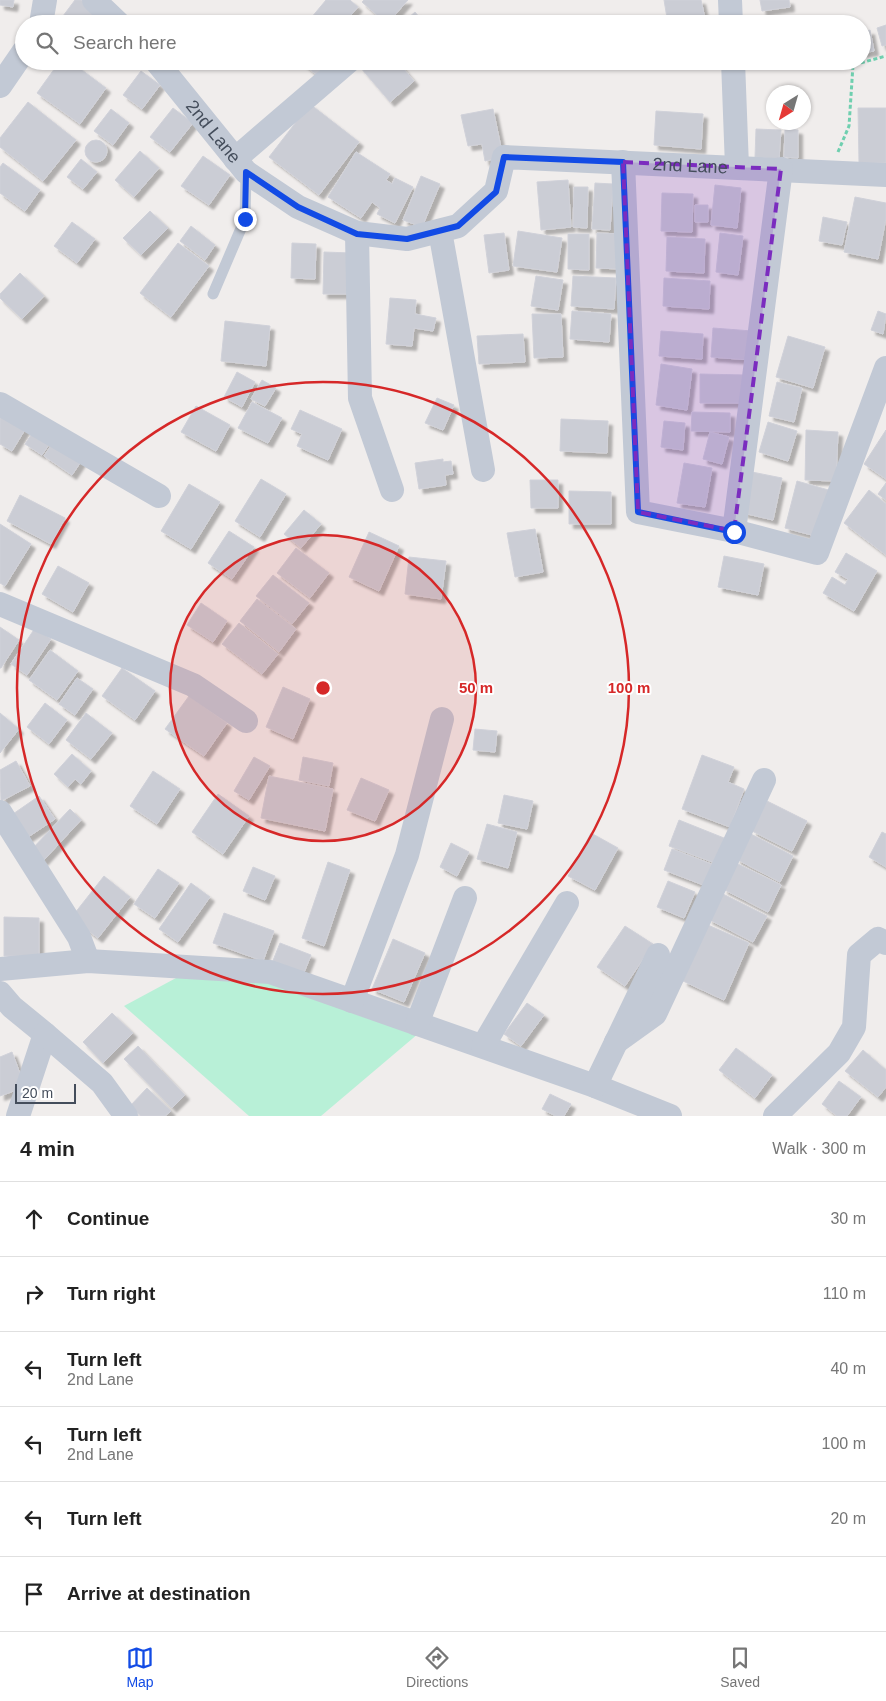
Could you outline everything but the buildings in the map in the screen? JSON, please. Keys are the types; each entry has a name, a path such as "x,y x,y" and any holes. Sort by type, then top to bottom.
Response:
{"street":[{"path":"42,15 45,0"},
{"path":"94,0 110,15"},
{"path":"730,0 731,15"},
{"path":"0,86 15,64"},
{"name":"2nd Lane","path":"163,70 241,166 298,207 357,234 407,239 458,226 496,192 504,157 886,175"},
{"path":"241,166 340,70"},
{"path":"732,70 737,167"},
{"path":"623,162 638,512 817,552 886,368"},
{"path":"734,532 781,169"},
{"path":"440,231 483,470"},
{"path":"357,234 360,398 392,490"},
{"path":"0,404 159,496"},
{"path":"0,604 193,685 246,721"},
{"path":"352,1001 407,855 442,719"},
{"path":"616,1042 655,1014 764,780"},
{"path":"0,812 79,937 88,961"},
{"path":"417,1024 465,898"},
{"path":"483,1046 567,903"},
{"path":"776,1116 839,1053 854,1027 859,956 878,939 886,943"},
{"path":"595,1086 658,955"},
{"path":"0,969 88,961 270,972 595,1086 670,1116"},
{"path":"0,993 12,1007 102,1083 126,1116"},
{"path":"18,1116 45,1034"}],"lane":[{"path":"213,294 245,219 241,166"}],"path":[{"path":"871,60 886,56"},
{"path":"831,172 849,126 854,70"}],"highlighted area":[{"path":"623,162 781,169 734,531 638,512"}],"green space":[{"path":"189,971 269,981 419,1033 321,1116 249,1116 124,1006"}],"route":[{"path":"245,219 246,172 298,207 357,234 407,239 458,226 496,192 504,157 623,162 638,512 734,532"}]}
